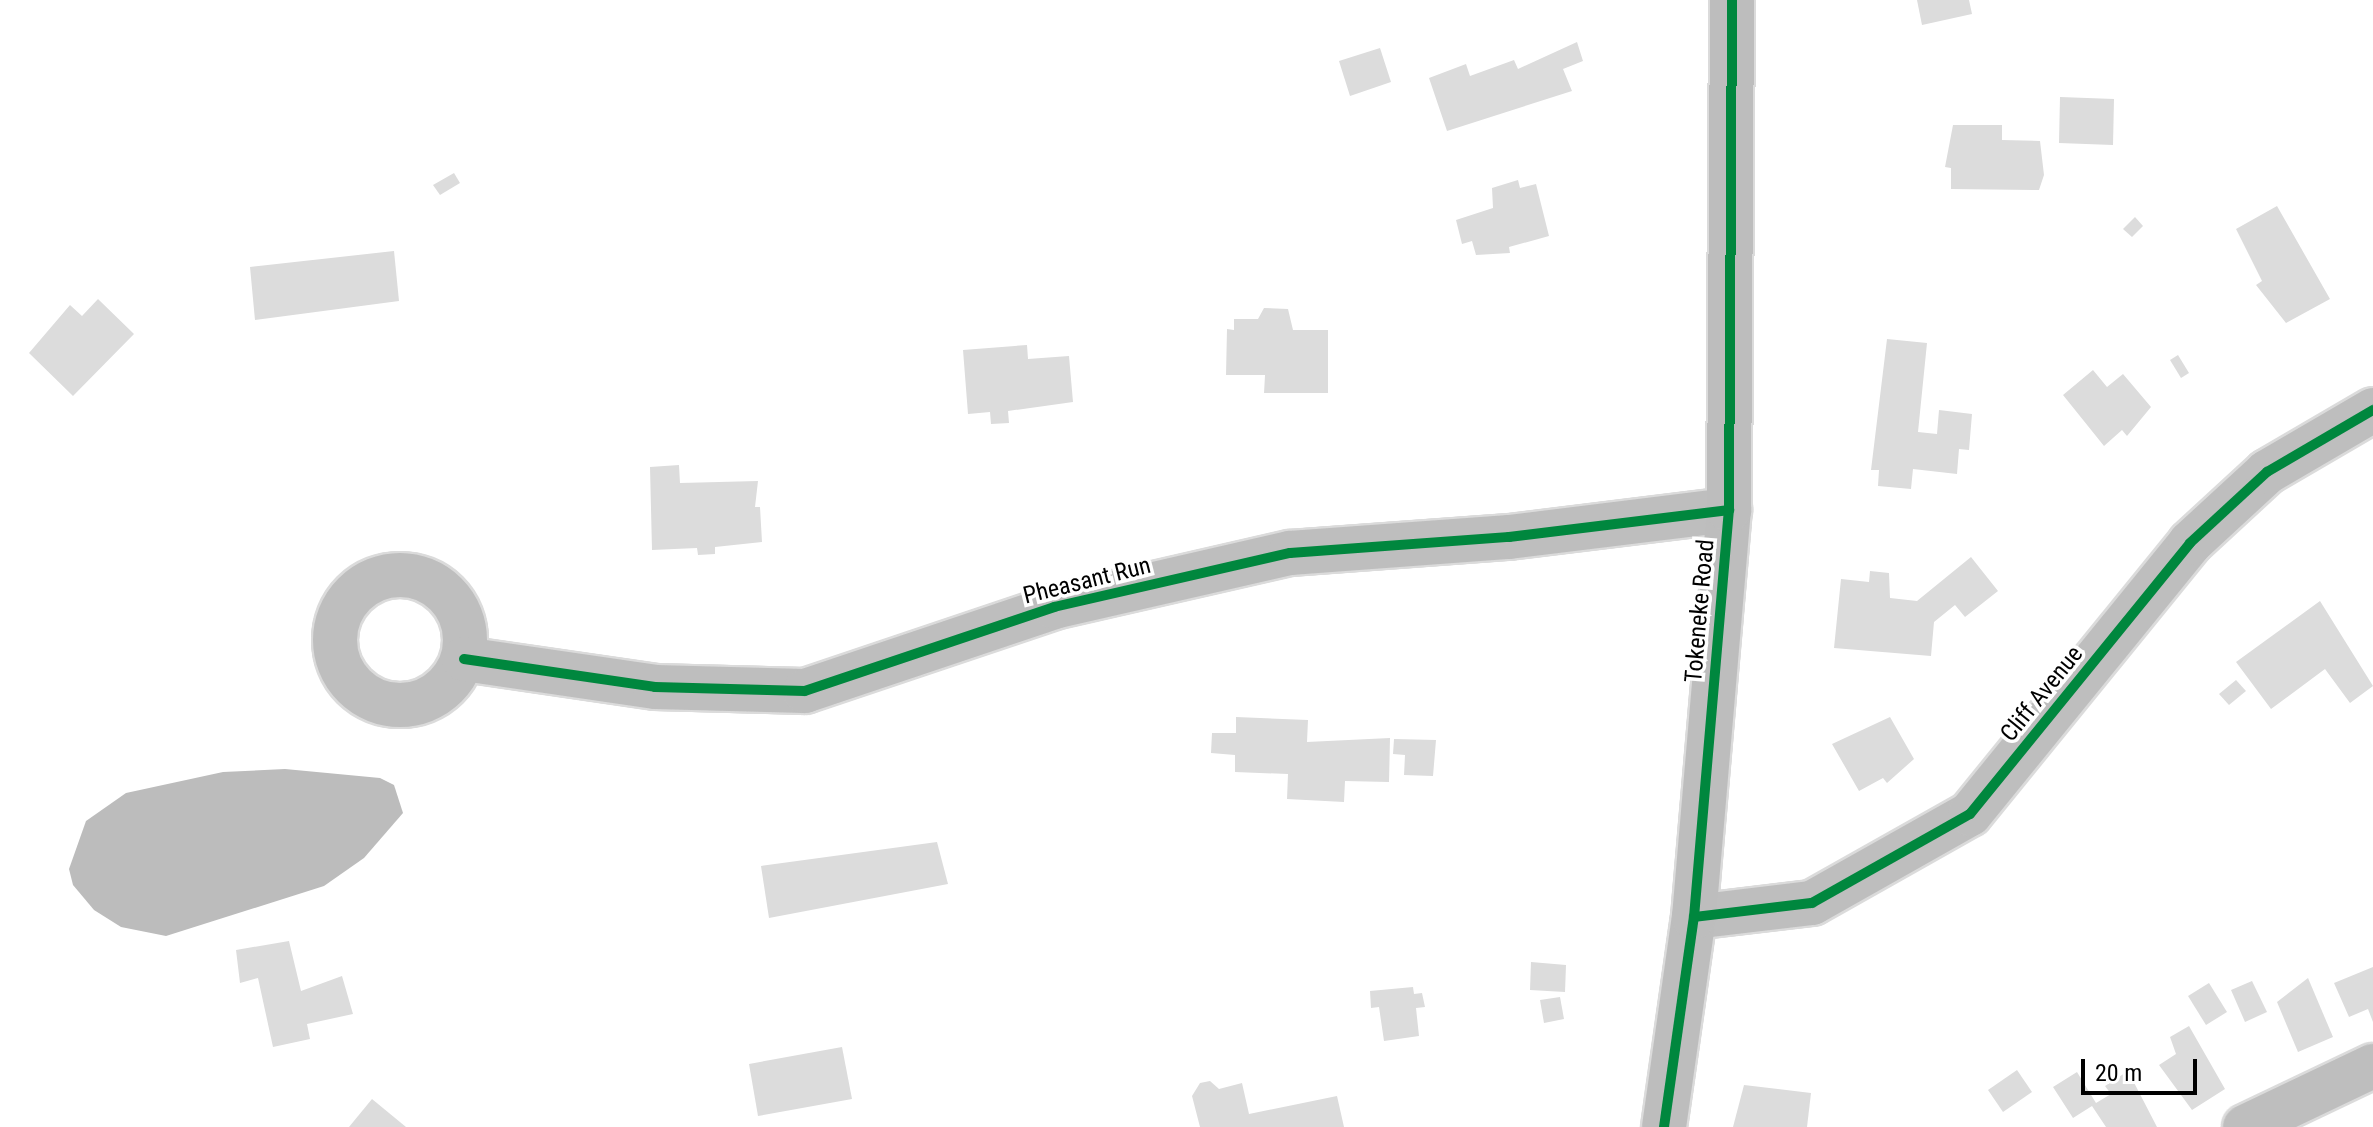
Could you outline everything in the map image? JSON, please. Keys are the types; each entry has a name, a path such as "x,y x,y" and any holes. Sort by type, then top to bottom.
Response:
{"main road":[{"name":"Tokeneke Road","path":"1664,1127 1694,917 1729,510 1732,0"}],"street":[{"name":"Cliff Avenue","path":"1694,917 1812,903 1970,814 2190,543 2267,472 2373,410"},
{"name":"Pheasant Run","path":"464,659 655,687 805,691 1054,607 1290,553 1509,537 1729,510"},
{"path":"2245,1127 2373,1066"}],"shaded area":[{"path":"285,769 380,778 394,785 403,813 364,858 324,886 166,936 121,927 94,910 73,885 69,869 86,821 126,793 223,772"}],"building":[{"path":"1917,0 1969,0 1972,14 1922,25"},
{"path":"1577,42 1583,61 1563,69 1572,91 1447,131 1429,78 1466,64 1470,76 1514,60 1518,69"},
{"path":"1380,48 1391,82 1350,96 1339,61"},
{"path":"2060,97 2114,99 2113,145 2059,143"},
{"path":"1953,125 2002,125 2002,140 2040,141 2044,175 2039,190 1951,189 1951,168 1945,167"},
{"path":"454,173 460,183 440,195 433,185"},
{"path":"1518,180 1520,188 1536,184 1549,236 1509,247 1510,253 1476,255 1472,241 1462,244 1456,220 1493,208 1492,188"},
{"path":"2277,206 2330,299 2286,323 2256,285 2262,281 2236,229"},
{"path":"2135,217 2143,226 2132,237 2123,229"},
{"path":"394,251 399,301 255,320 250,267"},
{"path":"98,299 134,334 73,396 29,353 70,305 82,316"},
{"path":"1264,308 1288,309 1293,330 1328,330 1328,393 1264,393 1265,375 1226,375 1227,329 1234,330 1234,319 1258,319"},
{"path":"1887,339 1927,343 1918,432 1937,434 1939,410 1972,414 1969,450 1959,449 1957,474 1913,469 1911,489 1878,486 1879,470 1871,470"},
{"path":"1027,345 1028,359 1069,356 1073,402 1008,411 1009,423 991,424 990,412 968,414 963,350"},
{"path":"2178,355 2189,373 2181,378 2170,360"},
{"path":"2093,370 2107,387 2123,374 2151,407 2127,436 2122,430 2104,446 2063,395"},
{"path":"679,465 680,483 758,481 755,507 760,507 762,542 715,547 715,554 698,555 697,548 652,550 650,467"},
{"path":"1971,557 1998,591 1965,617 1955,605 1934,622 1931,656 1834,648 1841,579 1869,582 1870,571 1889,573 1890,598 1917,601"},
{"path":"2320,601 2373,686 2350,703 2325,669 2271,709 2236,662"},
{"path":"2236,680 2246,691 2229,705 2219,694"},
{"path":"1236,717 1308,720 1307,742 1390,738 1389,782 1345,781 1344,802 1287,799 1288,774 1235,772 1235,755 1211,753 1212,733 1236,733"},
{"path":"1890,717 1914,759 1887,783 1883,778 1859,791 1832,744"},
{"path":"1394,739 1436,740 1433,776 1404,775 1405,755 1393,754"},
{"path":"937,842 948,884 769,918 761,866"},
{"path":"289,941 301,991 342,976 353,1014 307,1024 310,1039 273,1047 258,978 240,983 236,950"},
{"path":"1531,962 1566,965 1565,992 1530,990"},
{"path":"2373,967 2373,1022 2368,1009 2349,1017 2334,983"},
{"path":"2308,978 2333,1037 2298,1052 2277,1002"},
{"path":"2252,981 2267,1012 2245,1022 2231,990"},
{"path":"2209,983 2227,1012 2206,1025 2188,996"},
{"path":"1413,987 1414,994 1422,993 1425,1007 1416,1008 1419,1036 1384,1041 1379,1007 1371,1008 1370,991"},
{"path":"1560,997 1564,1019 1544,1023 1540,1000"},
{"path":"2189,1026 2225,1089 2192,1110 2159,1065 2176,1054 2170,1037"},
{"path":"842,1047 852,1099 758,1116 749,1064"},
{"path":"2017,1070 2032,1092 2003,1112 1988,1090"},
{"path":"2128,1071 2157,1127 2106,1127 2092,1106 2073,1118 2053,1087 2077,1072 2096,1103 2111,1094 2105,1086"},
{"path":"1210,1081 1219,1089 1242,1083 1249,1114 1337,1096 1344,1127 1200,1127 1192,1096 1200,1083"},
{"path":"1744,1085 1811,1093 1807,1127 1733,1127"},
{"path":"372,1099 406,1127 349,1127"}],"cycle path":[{"path":"1664,1127 1694,917 1729,510 1732,0"},
{"path":"1694,917 1812,903 1970,814 2190,543 2267,472 2373,410"},
{"path":"464,659 655,687 805,691 1054,607 1290,553 1509,537 1729,510"}]}
